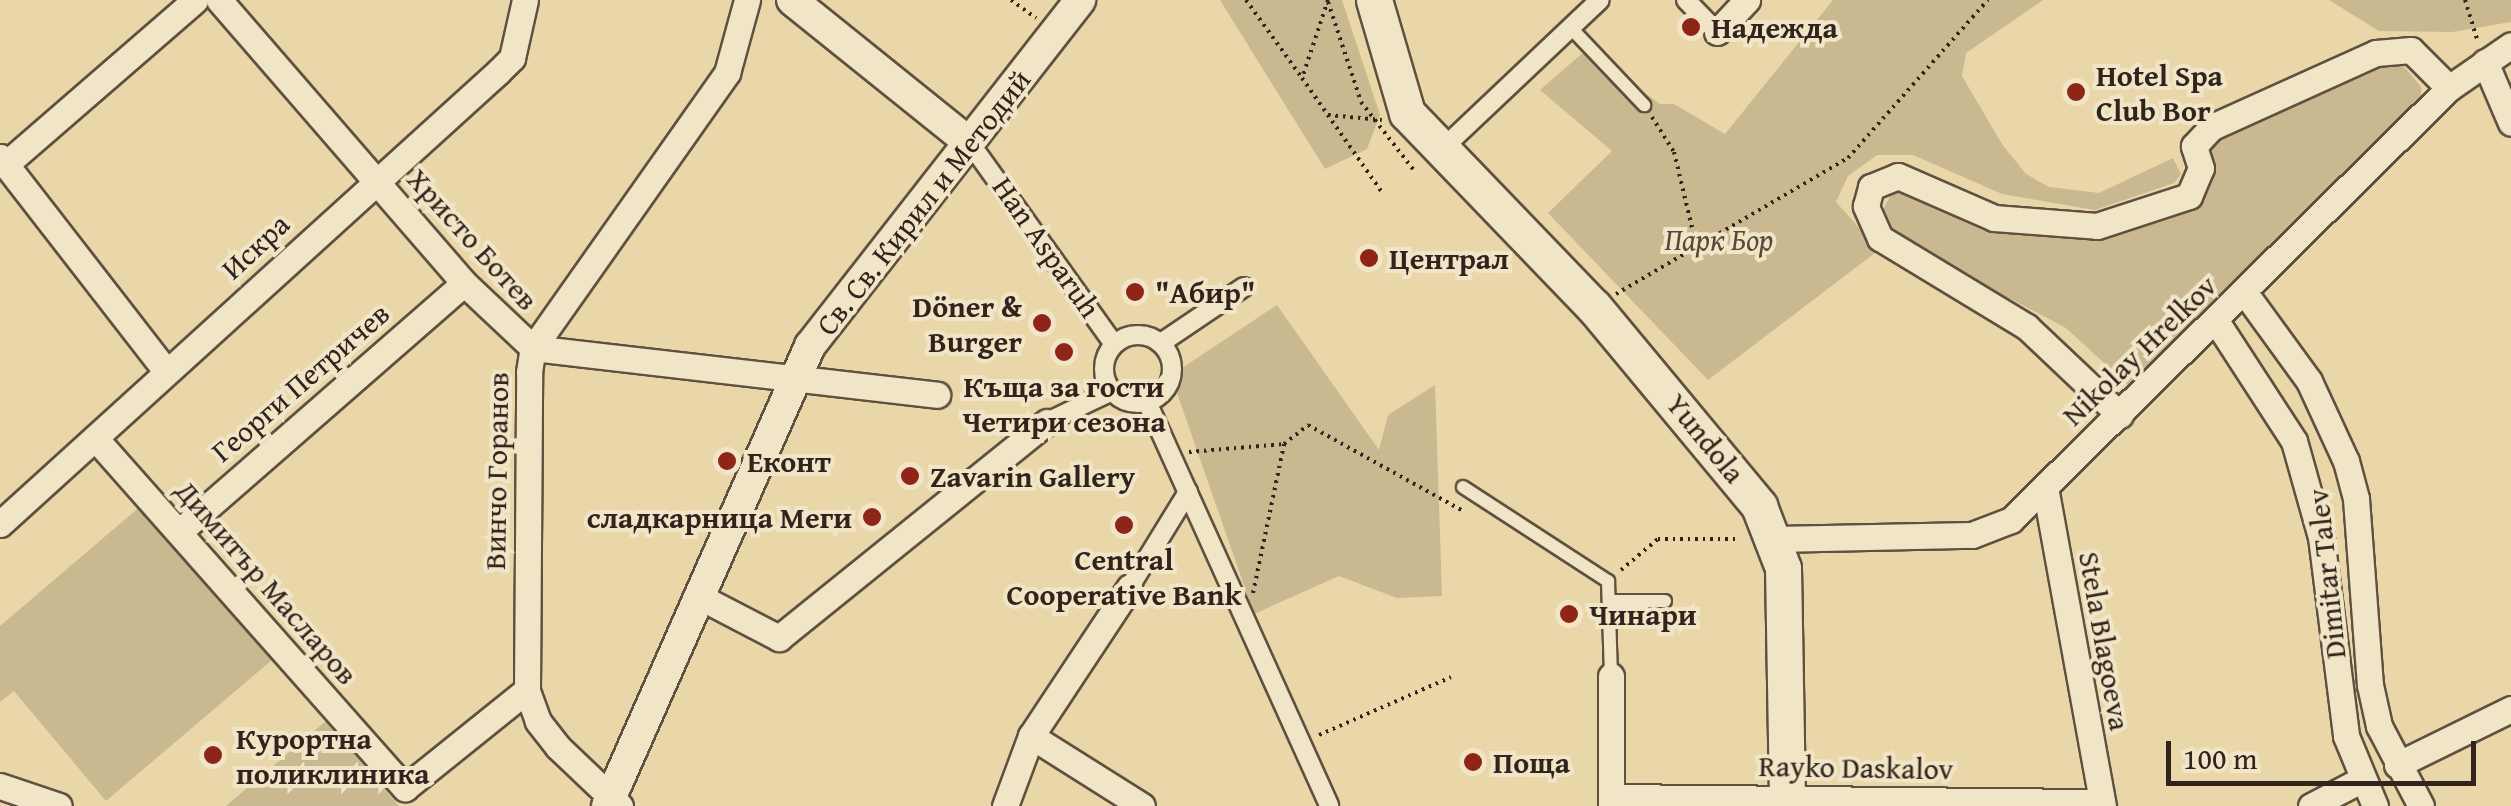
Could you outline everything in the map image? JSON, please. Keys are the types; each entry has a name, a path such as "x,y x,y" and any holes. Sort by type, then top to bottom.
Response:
{"main road":[{"path":"1374,0 1391,118"},
{"name":"Yundola","path":"1391,118 1426,160 1594,307 1736,473 1775,539 1785,597 1787,803"}],"street":[{"path":"166,371 3,161 195,0"},
{"name":"Христо Ботев","path":"219,0 464,283 533,348 792,382 937,395"},
{"name":"Искра","path":"0,524 512,58 526,0"},
{"name":"Винчо Горанов","path":"613,803 538,721 527,690 533,348 727,74 747,0"},
{"name":"Han Asparuh","path":"792,0 970,143 1114,344"},
{"name":"Св. Св. Кирил и Методий","path":"613,803 792,382 844,298 1080,0"},
{"path":"1426,160 1600,0"},
{"path":"1686,0 1717,32 1747,0"},
{"name":"Nikolay Hrelkov","path":"1775,539 1972,535 2011,520 2449,88 2511,45"},
{"path":"2120,415 2028,327 1880,238 1866,206 1871,187 1898,176 1994,218 2097,226 2190,196 2201,168 2194,146 2212,127 2376,53 2411,50 2449,88"},
{"path":"2485,62 2511,123"},
{"name":"Георги Петричев","path":"180,531 464,283"},
{"path":"1161,343 1244,287"},
{"name":"Dimitar Talev","path":"2244,294 2309,381 2346,461 2356,499 2370,685 2397,765 2420,806"},
{"path":"2216,322 2294,441 2321,537 2337,692 2361,780 2375,806"},
{"path":"1133,334 1161,343 1173,372 1165,391 1147,402 1128,402 1112,391 1104,362 1114,344 1133,334"},
{"path":"702,598 779,638 1048,422 1112,391"},
{"path":"1147,402 1301,743 1323,804"},
{"name":"Димитър Масларов","path":"94,438 405,788 527,690"},
{"name":"Stela Blagoeva","path":"2045,487 2102,804"},
{"path":"1005,806 1032,736 1188,492"},
{"path":"1611,676 1611,802"},
{"path":"2397,765 2511,710"},
{"path":"1032,736 1142,806"},
{"path":"2311,806 2361,780"},
{"path":"0,786 59,806"},
{"name":"Rayko Daskalov","path":"1611,802 2102,804"}],"lane":[{"path":"1570,28 1644,105"},
{"path":"1462,487 1608,580 1611,676"},
{"path":"1608,601 1665,601"}],"path":[{"path":"1246,0 1381,191"},
{"path":"1302,78 1327,0"},
{"path":"1327,0 1351,79 1426,160"},
{"path":"1594,307 1848,158 1988,0"},
{"path":"2465,0 2485,62"},
{"path":"1644,105 1674,152 1697,246"},
{"path":"1328,115 1391,118"},
{"path":"1171,454 1284,444 1308,425 1463,511"},
{"path":"1247,623 1284,444"},
{"path":"1608,580 1658,539 1775,539"},
{"path":"1301,743 1451,677"}],"green space":[{"path":"1220,0 1342,0 1380,115 1367,149 1325,169"},
{"name":"Парк Бор","path":"1833,0 2043,0 1966,53 1962,76 2002,144 2026,174 2049,187 2099,193 2173,158 2181,174 2174,183 2095,210 2002,194 1913,155 1877,155 1848,176 1836,202 1879,250 1708,380 1548,213 1612,151 1540,90 1586,50 1660,104 1674,104 1725,134"},
{"path":"2329,0 2511,0 2511,22 2452,32 2379,31"},
{"path":"2396,57 2421,87 2421,103 2129,386 2066,328 1935,259 1898,235 1881,214 1897,182 1997,227 2092,239 2189,205 2207,146 2247,119"},
{"path":"1277,305 1379,450 1388,415 1435,385 1442,596 1397,598 1339,576 1254,614 1177,393 1182,368"},
{"path":"142,505 273,659 106,801 14,691 0,702 0,626"},
{"path":"326,721 399,806 226,806"}],"place":[{"name":"Надежда","path":"1691,27"},
{"name":"Hotel Spa Club Bor","path":"2076,92"},
{"name":"Централ","path":"1369,258"},
{"name":"\"Абир\"","path":"1135,292"},
{"name":"Döner & Burger","path":"1042,323"},
{"name":"Къща за гости Четири сезона","path":"1064,352"},
{"name":"Еконт","path":"727,461"},
{"name":"Zavarin Gallery","path":"910,476"},
{"name":"сладкарница Меги","path":"872,517"},
{"name":"Central Cooperative Bank","path":"1124,525"},
{"name":"Чинари","path":"1569,614"},
{"name":"Курортна поликлиника","path":"213,755"},
{"name":"Поща","path":"1473,762"}]}
